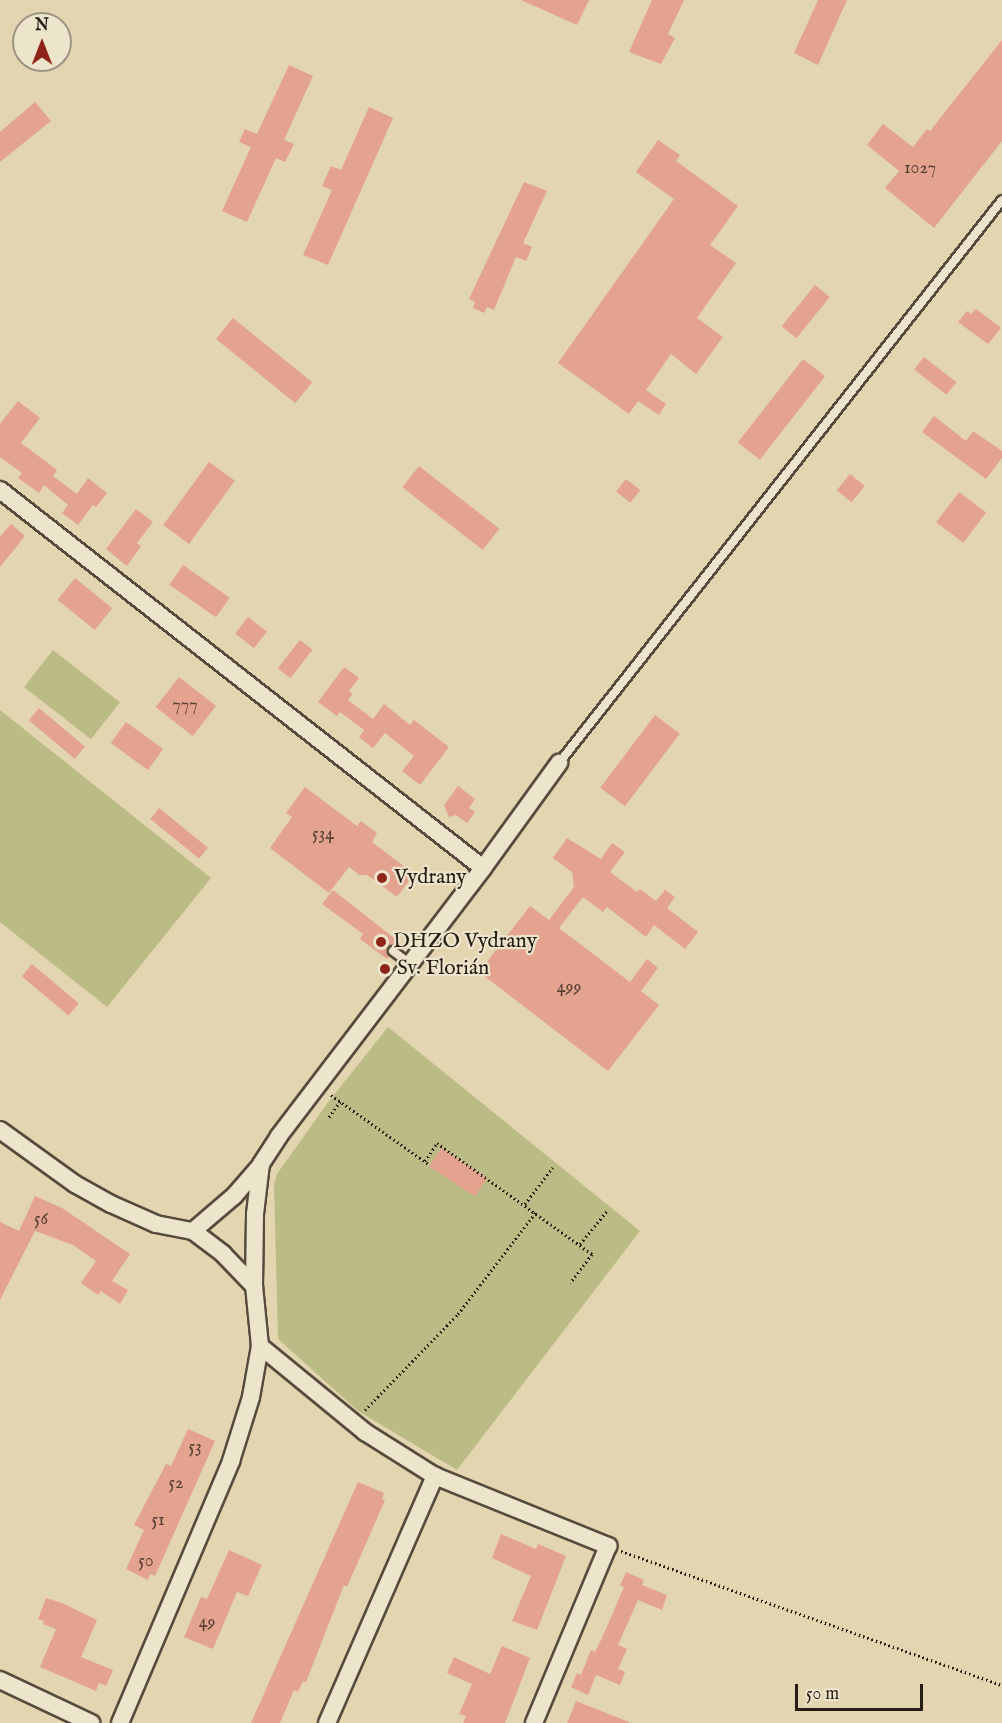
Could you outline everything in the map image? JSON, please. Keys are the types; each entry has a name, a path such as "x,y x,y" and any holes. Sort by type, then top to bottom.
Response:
{"street":[{"path":"0,490 483,868"},
{"path":"193,1231 234,1196 261,1164 559,763"},
{"path":"0,1130 75,1184 111,1204 156,1224 193,1231 223,1254 254,1286"},
{"path":"120,1723 231,1461 251,1397 260,1346 254,1286 255,1214 261,1164"},
{"path":"260,1346 355,1424 435,1476 608,1546 534,1723"},
{"path":"327,1723 435,1476"},
{"path":"0,1680 91,1723"}],"lane":[{"path":"559,763 1002,200"},
{"path":"393,951 410,964"}],"path":[{"path":"318,1085 430,1165"},
{"path":"328,1117 340,1101"},
{"path":"424,1161 437,1143 592,1254 570,1283"},
{"path":"525,1204 553,1167"},
{"path":"580,1244 607,1210"},
{"path":"355,1424 430,1340 458,1314 536,1212"},
{"path":"608,1546 1002,1685"}],"green space":[{"path":"53,650 120,702 91,739 24,687"},
{"path":"0,710 211,878 107,1007 0,922"},
{"path":"388,1027 640,1231 457,1470 358,1411 278,1339 274,1184 277,1174 329,1101"}],"building":[{"path":"521,0 589,0 577,25"},
{"path":"652,0 684,0 668,34 675,38 661,64 629,52"},
{"path":"818,0 847,0 818,65 794,53"},
{"path":"1002,40 1002,141 934,228 885,188 899,171 867,145 883,124 913,147 927,129 930,131"},
{"path":"289,65 313,76 284,140 294,144 285,162 276,158 247,222 222,211 251,147 239,142 245,129 257,134"},
{"path":"35,102 51,121 0,162 0,132"},
{"path":"369,107 393,118 328,265 303,255 332,190 322,186 331,166 341,170"},
{"path":"658,140 680,155 676,161 738,206 710,245 736,263 697,318 723,337 696,374 671,354 646,390 666,404 659,415 638,401 629,414 558,363 674,199 636,172"},
{"path":"524,182 547,191 523,243 532,247 526,261 516,257 494,310 487,307 484,313 473,308 475,302 469,299"},
{"path":"815,285 830,297 796,338 782,326"},
{"path":"976,309 1001,328 988,344 958,322 967,311 971,314"},
{"path":"233,318 312,382 295,403 216,339"},
{"path":"924,357 956,382 946,395 914,370"},
{"path":"803,359 825,376 760,460 738,443"},
{"path":"18,401 40,418 21,443 57,470 53,476 77,494 88,478 107,493 96,507 93,505 78,525 62,513 68,505 44,485 39,493 18,478 22,473 0,457 0,424"},
{"path":"934,416 966,441 973,431 1002,451 1002,458 986,479 922,432"},
{"path":"209,462 235,481 189,544 163,525"},
{"path":"419,466 499,529 483,550 402,487"},
{"path":"850,474 865,486 852,502 837,490"},
{"path":"626,479 640,490 630,503 616,492"},
{"path":"959,492 986,512 963,543 936,522"},
{"path":"136,509 153,522 137,543 141,546 127,566 106,549"},
{"path":"11,524 25,536 0,567 0,537"},
{"path":"183,565 230,598 216,617 169,585"},
{"path":"75,578 112,608 95,630 57,600"},
{"path":"248,617 267,632 254,648 235,634"},
{"path":"300,640 313,650 290,678 278,668"},
{"path":"344,667 359,678 349,691 353,694 348,700 373,719 384,704 410,725 414,720 449,747 420,785 402,771 414,756 385,733 373,748 359,737 364,730 340,712 337,716 318,702"},
{"path":"179,677 216,706 193,736 156,707"},
{"path":"39,708 85,747 75,759 29,720"},
{"path":"655,715 680,734 625,806 600,788"},
{"path":"126,722 163,749 148,770 111,743"},
{"path":"458,786 475,799 469,808 475,812 467,823 456,815 449,817 444,805"},
{"path":"305,787 357,826 361,821 377,833 372,842 414,874 397,897 367,875 359,875 349,867 329,893 270,848 292,817 286,813"},
{"path":"159,808 208,848 199,859 150,819"},
{"path":"567,838 601,859 612,843 625,852 610,872 637,892 640,889 656,901 665,890 675,897 667,908 698,932 685,949 654,925 646,937 607,907 603,912 583,897 559,928 630,982 647,959 658,968 641,991 659,1005 608,1071 479,972 530,906 549,920 574,887 572,872 553,858"},
{"path":"333,890 399,942 388,948 387,959 360,939 363,934 322,904"},
{"path":"32,964 79,1003 68,1015 22,976"},
{"path":"441,1148 487,1178 475,1196 429,1166"},
{"path":"35,1196 62,1208 130,1254 112,1281 128,1290 120,1304 101,1291 98,1295 81,1283 96,1261 73,1245 35,1231 0,1300 0,1222 19,1231"},
{"path":"188,1429 215,1441 155,1576 150,1574 148,1580 126,1569 144,1530 134,1525 166,1464 171,1466"},
{"path":"358,1482 384,1493 382,1499 385,1500 347,1587 344,1585 306,1682 303,1681 298,1692 294,1690 280,1723 251,1723"},
{"path":"501,1534 536,1549 538,1544 566,1556 537,1630 512,1621 531,1576 492,1558"},
{"path":"229,1550 262,1565 248,1596 237,1592 213,1649 184,1637 201,1597 207,1599"},
{"path":"626,1572 644,1580 642,1585 667,1595 662,1610 638,1600 618,1645 627,1649 618,1669 625,1672 620,1685 596,1675 588,1695 571,1687 577,1673 581,1675 591,1650 595,1652 602,1638 624,1587 620,1586"},
{"path":"46,1598 97,1620 81,1657 113,1670 106,1686 99,1683 96,1691 40,1667 56,1629 43,1624 44,1621 38,1619"},
{"path":"502,1646 530,1658 505,1723 463,1723 466,1716 459,1714 472,1684 447,1673 454,1657 490,1674"},
{"path":"576,1701 629,1722 629,1723 567,1723"}],"place":[{"name":"Vydrany","path":"382,878"},
{"name":"DHZO Vydrany","path":"381,942"},
{"name":"Sv. Florián","path":"385,969"}]}
